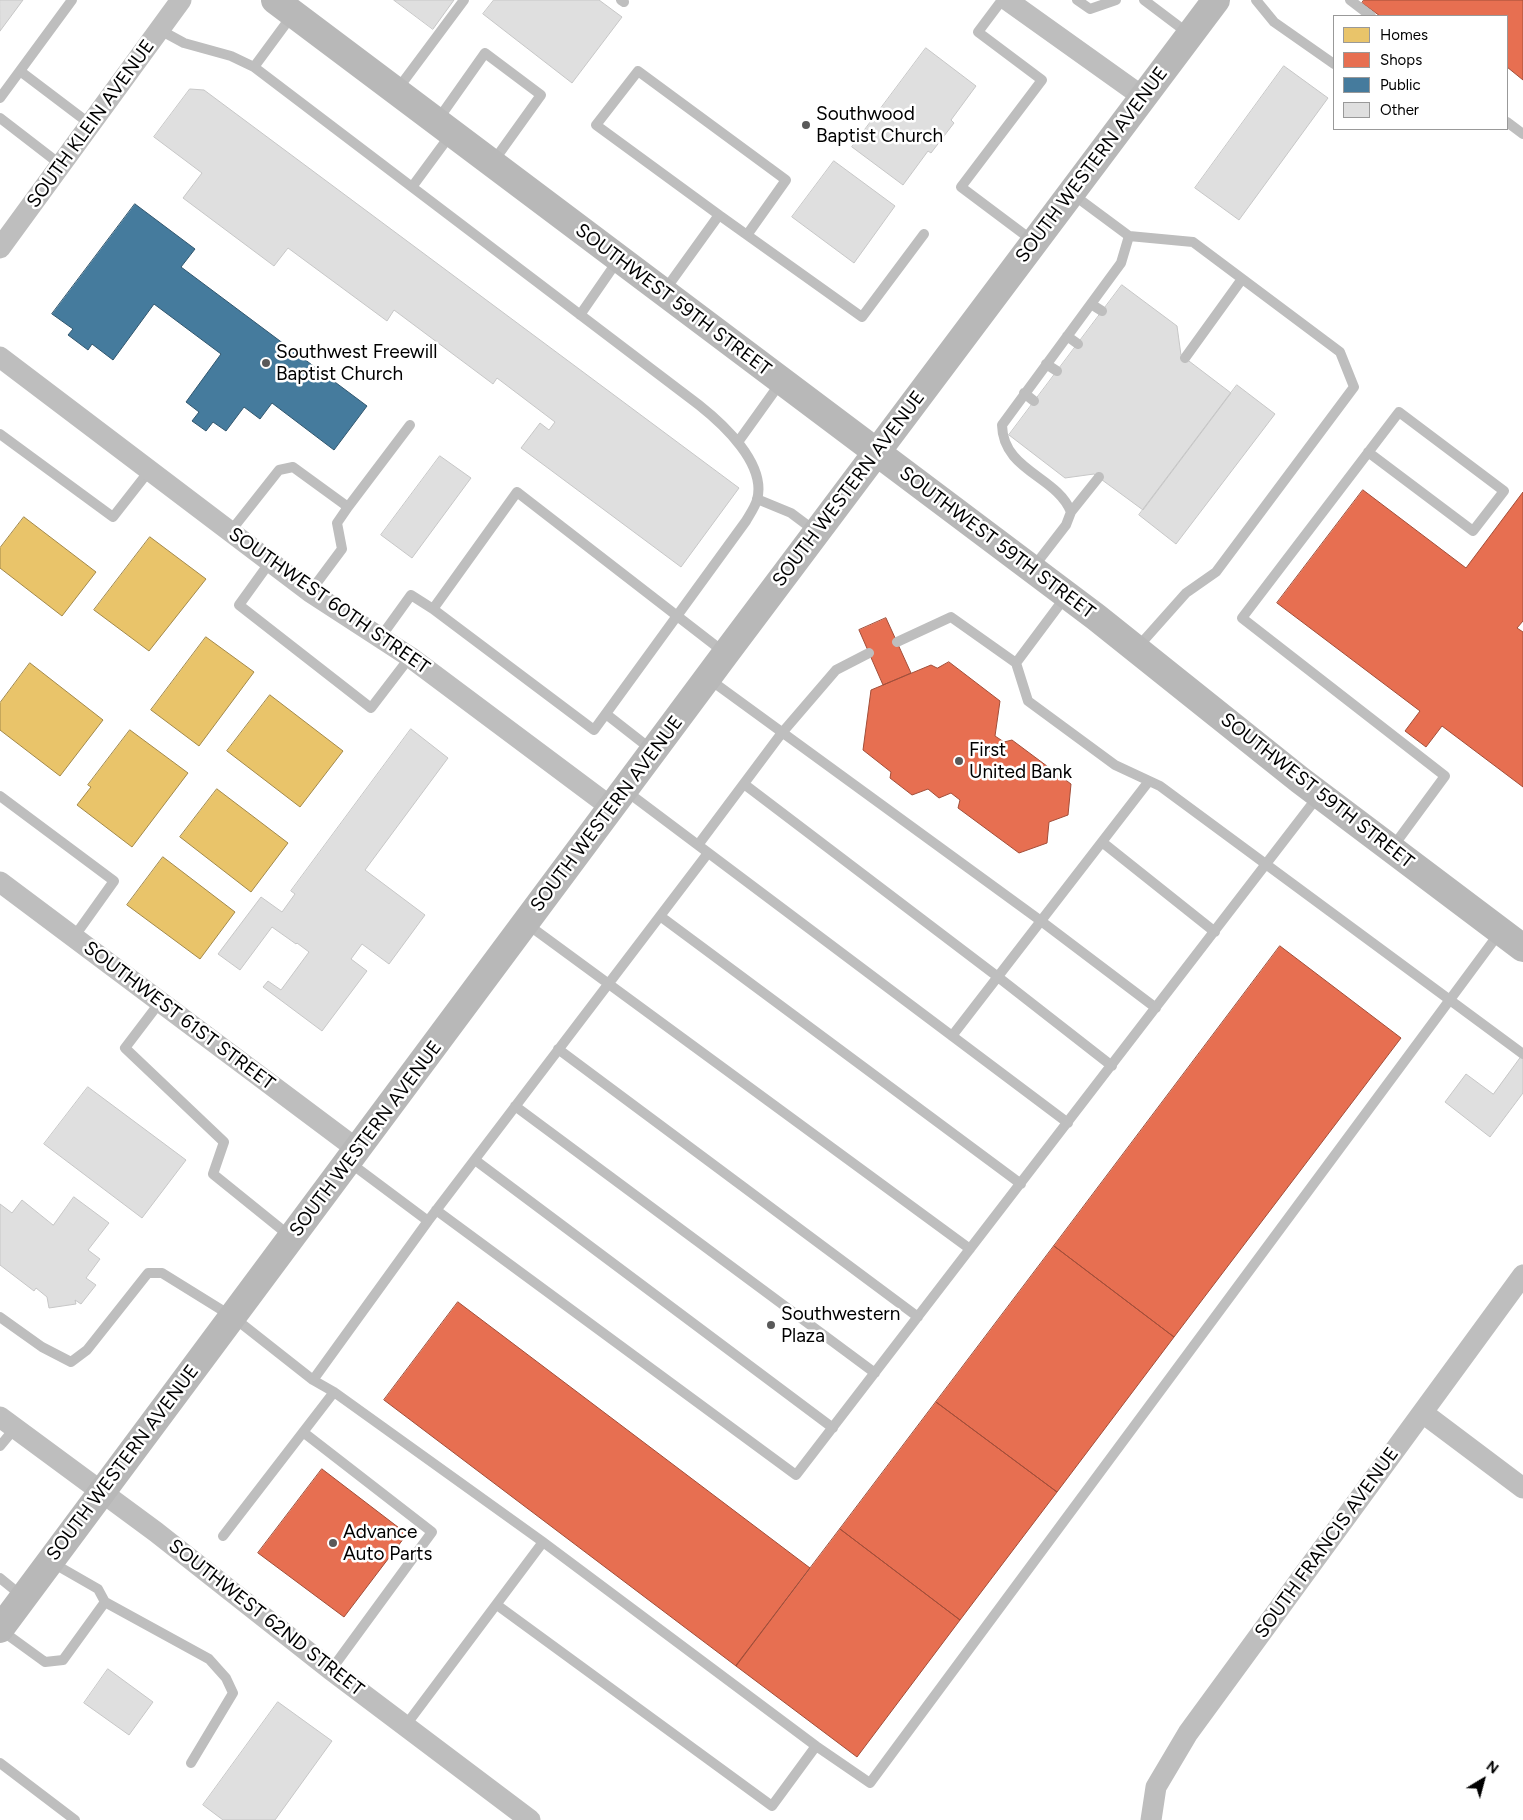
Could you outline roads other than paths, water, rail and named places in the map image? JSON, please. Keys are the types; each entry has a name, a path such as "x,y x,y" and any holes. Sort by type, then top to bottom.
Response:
{"main road":[{"name":"SOUTH WESTERN AVENUE","path":"0,1629 726,653 1216,0"},
{"name":"SOUTHWEST 59TH STREET","path":"286,6 662,293 1067,595 1320,795 1523,948"}],"street":[{"name":"SOUTH KLEIN AVENUE","path":"0,248 181,0"},
{"path":"1007,0 1143,97"},
{"name":"SOUTHWEST 60TH STREET","path":"0,357 310,592 410,657 618,799"},
{"name":"SOUTHWEST 61ST STREET","path":"0,882 160,1002 353,1156"},
{"name":"SOUTH FRANCIS AVENUE","path":"1152,1820 1156,1788 1188,1733 1523,1275"},
{"path":"1423,1413 1523,1488"},
{"name":"SOUTHWEST 62ND STREET","path":"7,1423 156,1532 331,1670 530,1820"}],"lane":[{"path":"0,98 72,0"},
{"path":"396,91 464,0"},
{"path":"1002,0 978,32 1042,80 961,187 1034,241"},
{"path":"1077,0 1090,9 1116,0"},
{"path":"1144,0 1190,34"},
{"path":"1256,0 1274,22 1333,63"},
{"path":"1350,0 1370,15"},
{"path":"254,67 286,6"},
{"path":"160,30 184,43 231,56 254,67 720,422 738,442 750,463 757,481 757,499 746,521 678,618 594,730 433,609 411,595 380,638"},
{"path":"412,187 485,54 541,95 492,163"},
{"path":"747,235 786,180 638,70 596,125 719,215 747,235 862,317 924,234"},
{"path":"20,71 90,124"},
{"path":"0,118 61,165"},
{"path":"1508,123 1523,134"},
{"path":"1071,193 1129,236 1193,242 1340,352 1354,387 1216,572 1186,593 1136,649"},
{"path":"662,293 719,215"},
{"path":"1071,512 1066,499 1026,468 1009,451 1003,439 1002,425 1121,263 1129,236"},
{"path":"580,315 619,260"},
{"path":"1185,358 1242,279"},
{"path":"1091,304 1102,311"},
{"path":"1067,336 1078,344"},
{"path":"1046,364 1057,371"},
{"path":"738,442 781,382"},
{"path":"1024,393 1034,401"},
{"path":"1368,452 1473,531 1504,491 1399,412 1368,452 1242,618 1445,776 1392,849"},
{"path":"310,592 342,549 337,523 410,425"},
{"path":"0,434 113,517 149,471"},
{"path":"230,532 279,470 293,467 348,507"},
{"path":"1032,569 1066,525 1071,512 1098,477"},
{"path":"433,609 517,492 678,618 726,653"},
{"path":"757,499 791,514 818,532"},
{"path":"270,562 239,605 370,708 410,657"},
{"path":"1016,663 1067,595"},
{"path":"897,642 952,617 1016,663 1028,701 1115,765 1160,786 1523,1054"},
{"path":"698,845 781,734 836,670 870,653"},
{"path":"708,679 781,734 1041,921 1156,1008"},
{"path":"606,714 653,751"},
{"path":"952,1036 1149,781"},
{"path":"744,784 1112,1066"},
{"path":"436,1210 796,1475 1320,795"},
{"path":"0,796 114,881 74,938"},
{"path":"618,799 698,845 1068,1123"},
{"path":"1102,842 1215,932"},
{"path":"313,1380 436,1210 708,853"},
{"path":"660,916 1021,1184"},
{"path":"526,923 970,1249"},
{"path":"0,1317 42,1347 71,1362 87,1350 148,1273 162,1273 233,1317 313,1380 334,1392 543,1542 816,1746 870,1783 1500,931"},
{"path":"160,1002 124,1048 224,1142 213,1174 292,1238"},
{"path":"558,1049 918,1317"},
{"path":"515,1106 875,1373"},
{"path":"353,1156 428,1221"},
{"path":"474,1160 833,1428"},
{"path":"223,1536 334,1392"},
{"path":"0,1446 7,1423"},
{"path":"303,1432 432,1532 331,1670"},
{"path":"406,1726 543,1542"},
{"path":"50,1561 98,1588 105,1602 209,1659 226,1678 233,1693 191,1763"},
{"path":"0,1578 23,1597"},
{"path":"0,1629 45,1662 63,1660 105,1602"},
{"path":"497,1605 772,1806 816,1746"},
{"path":"0,1763 75,1820"}],"place":[{"name":"Southwood Baptist Church","path":"806,125"},
{"name":"Southwest Freewill Baptist Church","path":"266,363"},
{"name":"First United Bank","path":"959,761"},
{"name":"Southwestern Plaza","path":"771,1325"},
{"name":"Advance Auto Parts","path":"333,1543"}]}
